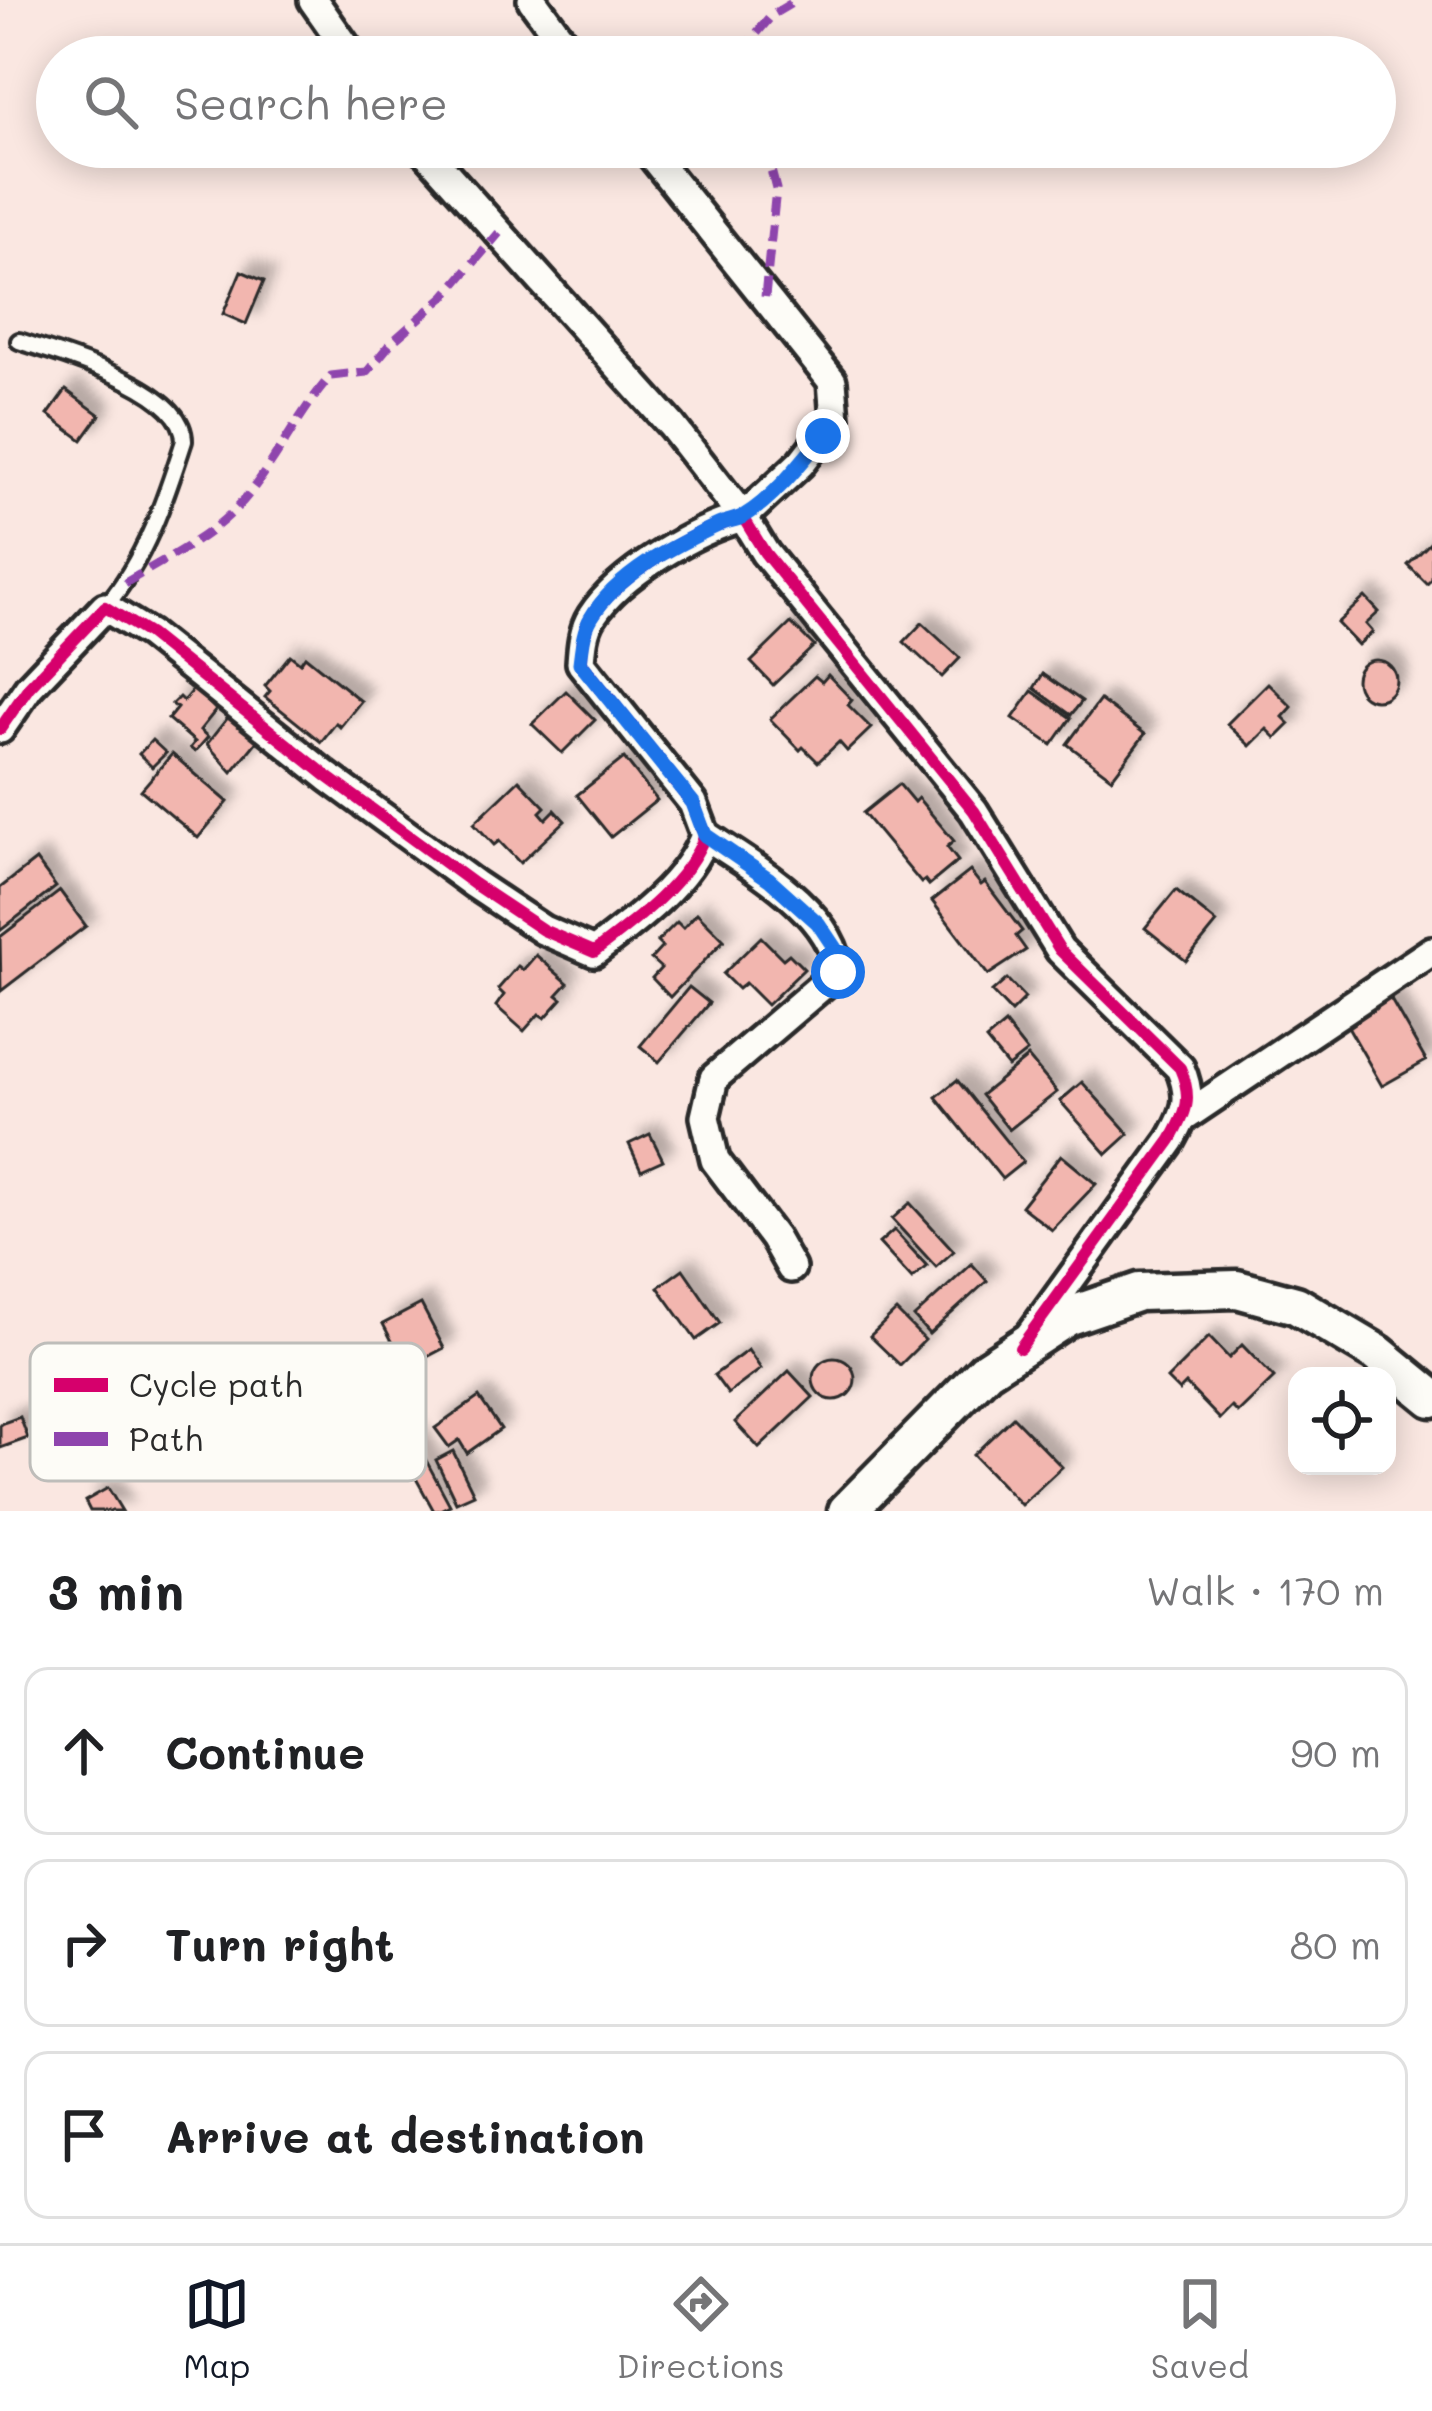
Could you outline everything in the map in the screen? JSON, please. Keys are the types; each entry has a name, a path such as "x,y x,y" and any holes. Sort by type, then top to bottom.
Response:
{"street":[{"path":"313,0 338,36"},
{"path":"532,0 559,36"},
{"path":"441,168 672,425 743,517 765,554 974,811 1060,950 1180,1067 1189,1089 1184,1118"},
{"path":"662,168 832,381 835,419 801,463 743,517 723,522 639,570 604,599 588,621 580,663 693,803 705,835 769,879 818,923 836,950 838,972 714,1078 705,1117 716,1160 791,1268"},
{"path":"0,729 29,687 105,607 149,634 364,804 474,884 543,930 594,952 641,914 697,858 705,835"},
{"path":"1020,1348 1184,1118 1432,951"},
{"path":"847,1511 986,1370 1069,1316 1139,1292 1237,1288 1296,1305 1377,1353 1432,1398"}],"lane":[{"path":"19,341 85,363 144,390 175,413 184,428 184,442 149,538 125,583 105,607"}],"building":[{"path":"241,271 264,281 246,324 223,314"},
{"path":"66,390 100,415 82,440 48,415"},
{"path":"1432,541 1432,579 1427,584 1408,565"},
{"path":"1365,597 1379,612 1366,624 1373,632 1358,645 1337,623"},
{"path":"791,623 814,646 773,685 751,662"},
{"path":"922,623 960,658 942,677 904,642"},
{"path":"290,655 300,663 305,656 361,701 321,742 265,697 270,691 265,686"},
{"path":"1376,660 1390,666 1396,680 1390,694 1376,700 1362,694 1356,680 1362,666"},
{"path":"1043,674 1082,701 1071,715 1034,688"},
{"path":"828,675 871,728 847,751 839,742 818,762 770,719 815,676 822,682"},
{"path":"1268,683 1292,707 1283,717 1290,724 1276,738 1267,729 1250,746 1227,724"},
{"path":"194,688 216,710 200,730 208,737 195,752 190,748 195,742 168,719 177,708 172,704 179,697 183,701"},
{"path":"566,691 595,720 562,753 532,724"},
{"path":"1032,691 1071,718 1052,745 1013,718"},
{"path":"1100,700 1145,734 1112,778 1067,744"},
{"path":"233,711 262,735 232,772 207,744"},
{"path":"152,740 166,753 152,767 139,754"},
{"path":"172,754 228,802 198,838 141,790"},
{"path":"624,758 657,800 611,837 577,795"},
{"path":"519,780 545,807 540,812 546,819 555,810 565,821 520,863 474,823"},
{"path":"899,784 914,802 918,798 954,841 947,847 958,861 929,885 925,880 921,883 863,813"},
{"path":"36,860 56,887 0,931 0,888"},
{"path":"970,871 981,885 985,882 1022,931 1016,936 1026,950 988,975 932,901"},
{"path":"1176,890 1217,923 1186,961 1145,928"},
{"path":"60,891 86,926 1,991 0,937"},
{"path":"697,913 724,940 670,997 652,978 661,968 651,959 662,947 657,942 677,922 683,928"},
{"path":"761,937 783,959 789,954 804,969 767,1005 745,983 738,989 723,974"},
{"path":"536,955 568,983 557,995 562,999 545,1018 539,1014 524,1031 496,1006 504,995 498,989 518,966 523,970"},
{"path":"1007,979 1025,998 1011,1012 992,992"},
{"path":"689,987 709,1003 659,1062 640,1046"},
{"path":"1390,998 1426,1061 1382,1086 1346,1023"},
{"path":"1005,1024 1027,1052 1008,1067 986,1040"},
{"path":"1028,1057 1057,1092 1009,1130 981,1095"},
{"path":"957,1080 1023,1162 1002,1179 936,1097"},
{"path":"1082,1082 1129,1134 1107,1154 1060,1101"},
{"path":"650,1134 663,1160 641,1170 629,1144"},
{"path":"1061,1155 1096,1184 1052,1230 1021,1206"},
{"path":"910,1203 954,1251 936,1267 892,1219"},
{"path":"894,1230 927,1266 912,1279 879,1243"},
{"path":"972,1264 987,1281 929,1334 914,1317"},
{"path":"683,1269 720,1323 696,1340 658,1287"},
{"path":"421,1304 444,1348 426,1357 426,1343 393,1343 383,1324"},
{"path":"896,1311 925,1340 900,1365 870,1336"},
{"path":"1209,1337 1229,1358 1242,1345 1274,1378 1238,1413 1232,1407 1220,1419 1186,1384 1179,1391 1167,1379"},
{"path":"748,1350 761,1369 728,1394 714,1375"},
{"path":"834,1358 849,1364 855,1379 849,1394 834,1400 819,1394 813,1379 819,1364"},
{"path":"789,1371 813,1397 759,1448 735,1422"},
{"path":"479,1397 501,1429 467,1453 459,1440 449,1447 435,1428"},
{"path":"20,1417 28,1438 0,1448 0,1424"},
{"path":"1013,1417 1062,1467 1021,1505 973,1455"},
{"path":"453,1451 474,1494 456,1502 436,1460"},
{"path":"426,1460 450,1505 434,1511 417,1481 426,1481"},
{"path":"108,1488 122,1511 90,1511 85,1501"}],"marked path":[{"path":"754,36 773,14 797,0"},
{"path":"765,297 776,189 770,168"},
{"path":"125,583 224,520 251,491 331,376 367,372 391,343 445,296 499,233"}],"cycle path":[{"path":"0,729 29,687 105,607 149,634 328,777 474,884 543,930 594,952 673,885 705,835 693,803 581,663 587,627 604,600 639,570 681,543 743,517 765,553 974,811 1060,950 1180,1068 1184,1079 1186,1105 1171,1140 1020,1348"}],"route":[{"path":"823,436 743,517 687,541 639,570 604,599 588,621 580,663 693,803 705,835 769,879 818,923 836,950 838,972"}]}
